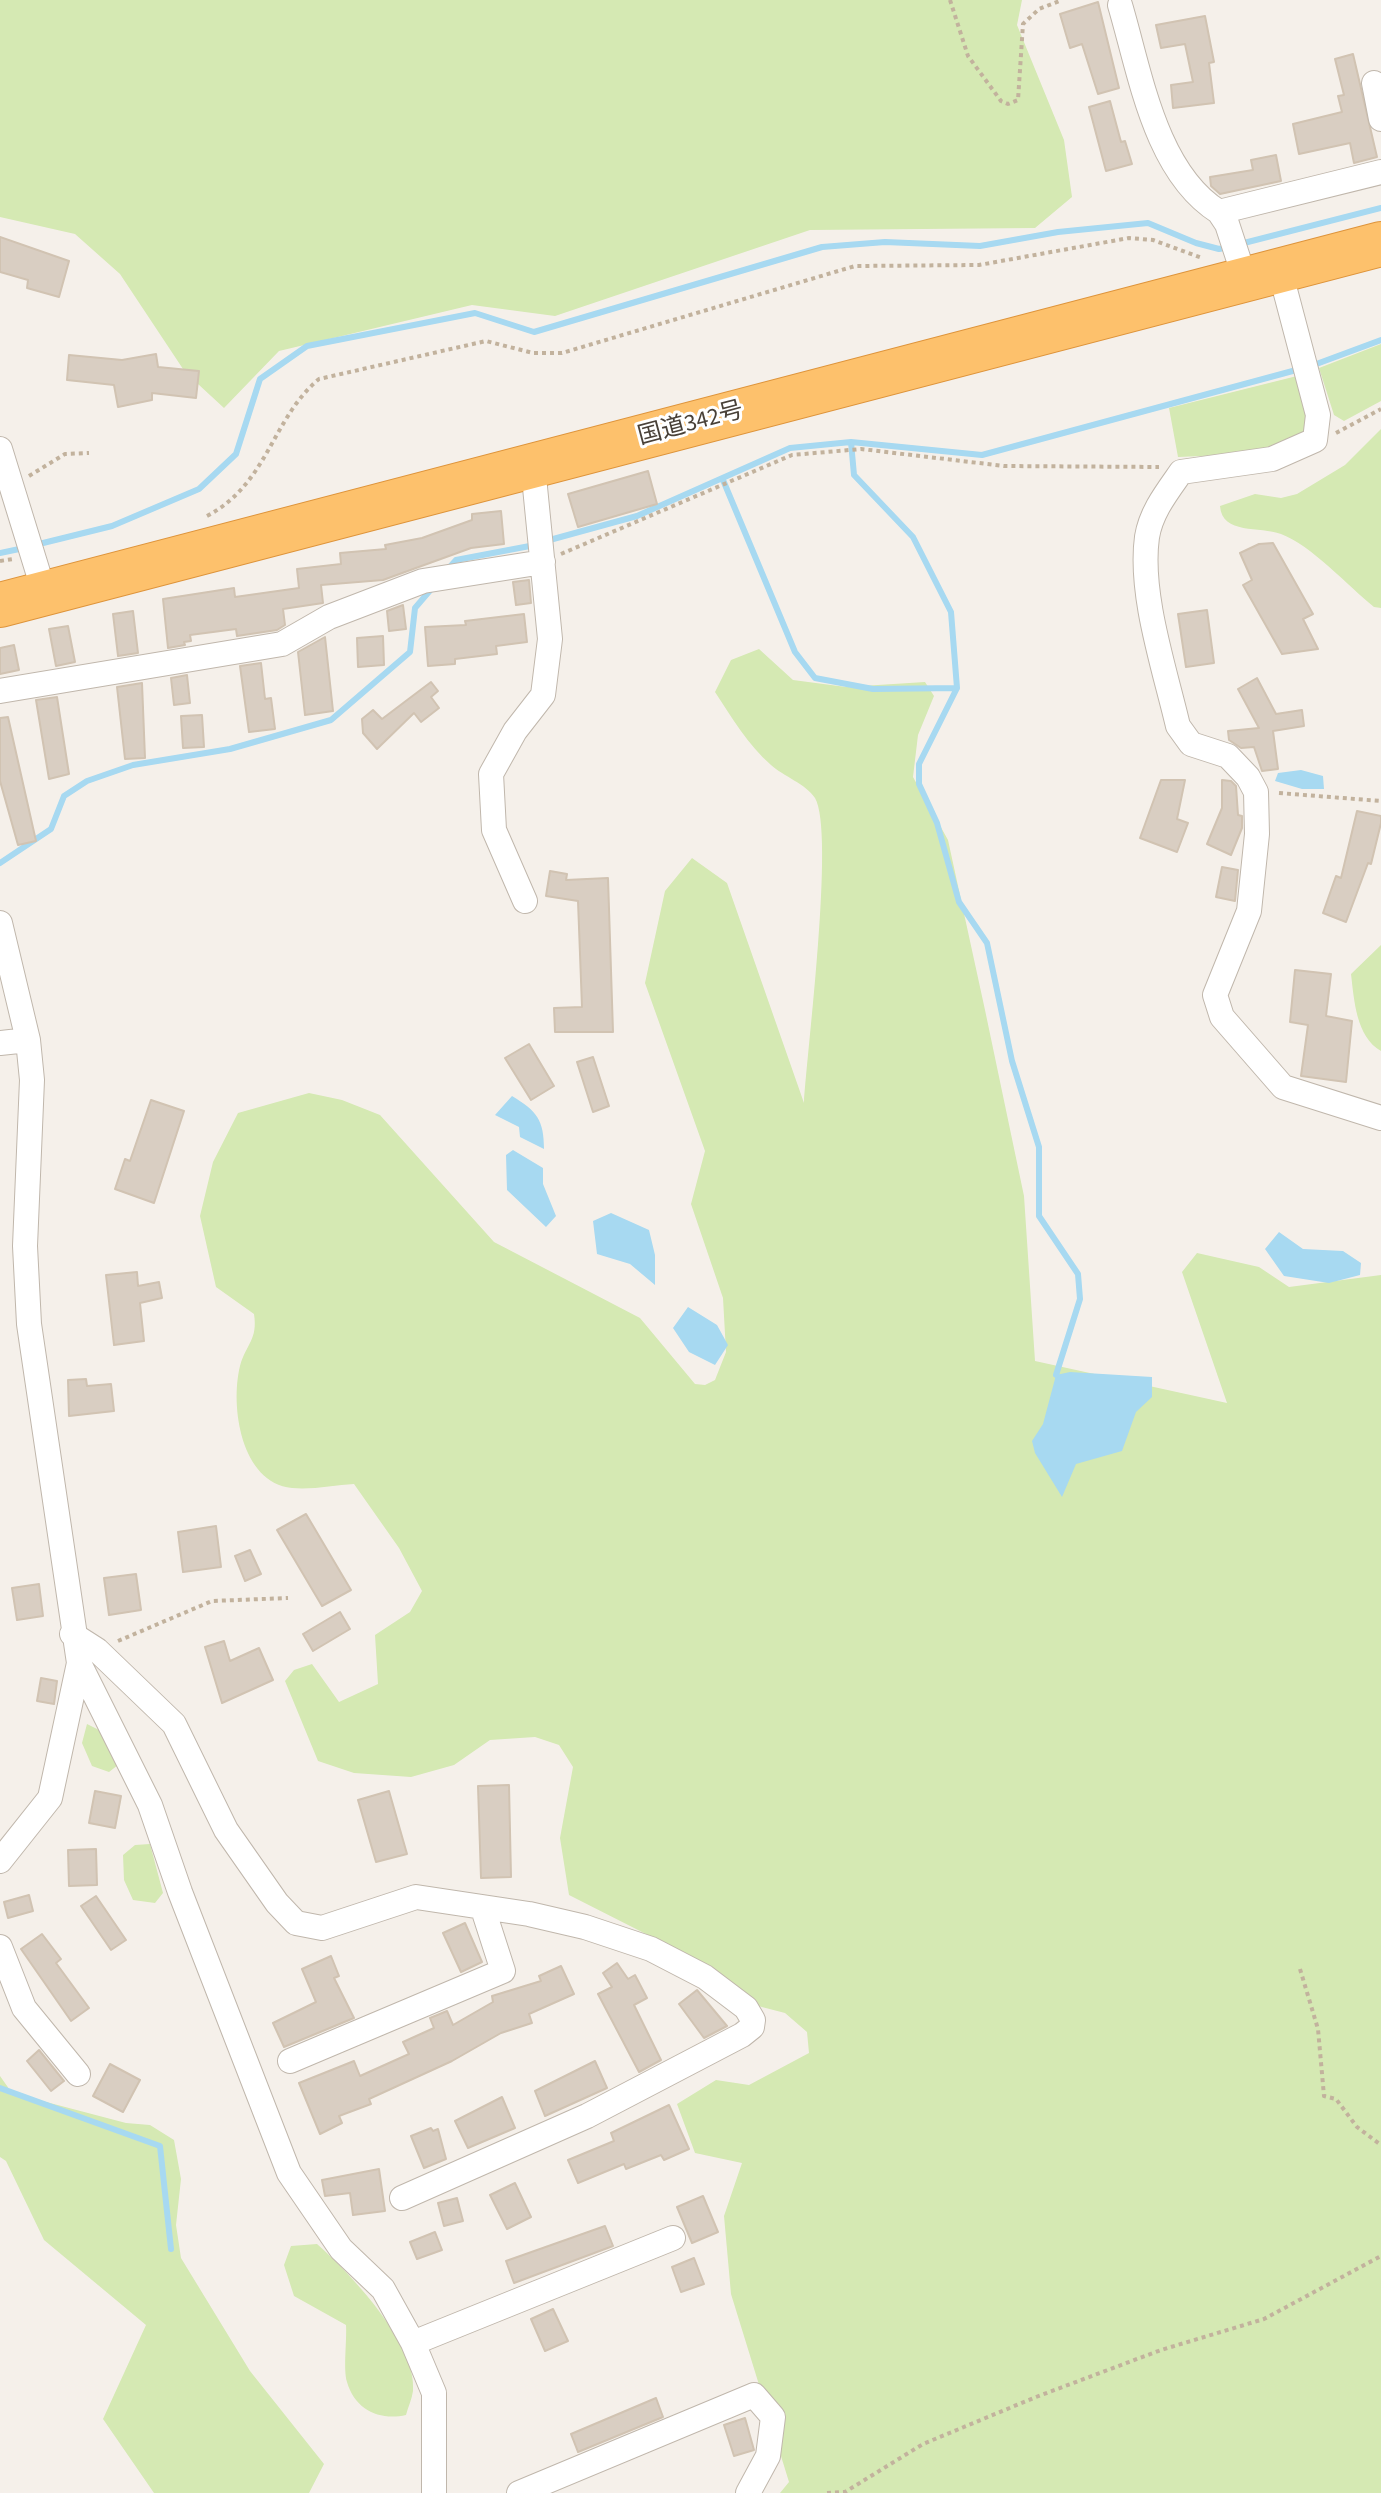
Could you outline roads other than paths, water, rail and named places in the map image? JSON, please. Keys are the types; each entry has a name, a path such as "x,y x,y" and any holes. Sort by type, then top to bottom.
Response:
{"highway":[{"name":"国道342号","path":"0,605 533,467 1255,274 1381,244"}],"street":[{"path":"1120,5 1146,95 1168,150 1199,200 1219,212 1227,224 1255,274 1318,415 1315,440 1272,459 1181,472 1158,503 1147,536 1147,579 1178,726 1191,744 1228,756 1248,777 1256,792 1257,834 1249,911 1215,995 1222,1017 1283,1087 1381,1118"},
{"path":"1374,83 1381,119"},
{"path":"1219,212 1381,172"},
{"path":"0,449 45,595"},
{"path":"525,901 494,830 491,774 515,731 543,695 550,639 533,467"},
{"path":"0,691 282,644 329,617 423,581 543,562"},
{"path":"0,923 28,1040 32,1080 25,1246 29,1324 72,1634 88,1656 150,1805 180,1892 289,2173 341,2249 383,2289 413,2343 434,2393 434,2493"},
{"path":"0,1043 28,1040"},
{"path":"0,1861 50,1798 88,1656"},
{"path":"88,1656 174,1724 226,1830 277,1903 296,1923 322,1928 416,1897 432,1897 571,1924 651,1949 705,1977 746,2008 753,2020 752,2027 587,2116 402,2198"},
{"path":"290,2061 503,1971 483,1909"},
{"path":"0,1947 24,2008 78,2074"},
{"path":"413,2343 673,2238"},
{"path":"519,2493 754,2395 773,2417 768,2456 748,2493"}],"water":[{"path":"1301,770 1323,776 1324,789 1302,789 1275,781 1278,773"},
{"path":"512,1096 537,1117 543,1131 544,1149 520,1137 519,1127 495,1115"},
{"path":"513,1150 543,1168 543,1184 556,1216 546,1227 507,1190 506,1155"},
{"path":"611,1213 649,1230 655,1255 655,1285 630,1264 597,1254 593,1221"},
{"path":"1279,1232 1303,1249 1343,1251 1361,1263 1360,1275 1329,1283 1284,1276 1265,1249"},
{"path":"688,1307 717,1325 728,1345 715,1365 689,1352 673,1328"},
{"path":"1070,1372 1152,1377 1152,1397 1136,1412 1122,1451 1076,1464 1062,1497 1035,1453 1032,1441 1043,1424 1056,1375"}],"waterway":[{"path":"1240,244 1381,208"},
{"path":"35,545 112,526 199,489 236,454 260,379 307,346 475,313 534,332 822,247 885,242 980,246 1058,232 1148,223 1196,243 1219,249 1229,247"},
{"path":"1311,366 1381,340"},
{"path":"546,541 637,516 790,448 851,442 982,455 1300,369"},
{"path":"851,442 854,475 913,537 951,612 957,688 919,764 919,784 937,823 959,902 987,943 1012,1061 1039,1147 1039,1216 1078,1274 1080,1299 1056,1375"},
{"path":"723,480 795,652 815,678 873,689 957,688"},
{"path":"448,569 456,560 535,545"},
{"path":"0,553 24,548"},
{"path":"0,863 51,829 64,796 87,781 133,765 230,749 331,720 410,652 415,608 433,587"},
{"path":"0,2088 160,2146 171,2249"}]}
